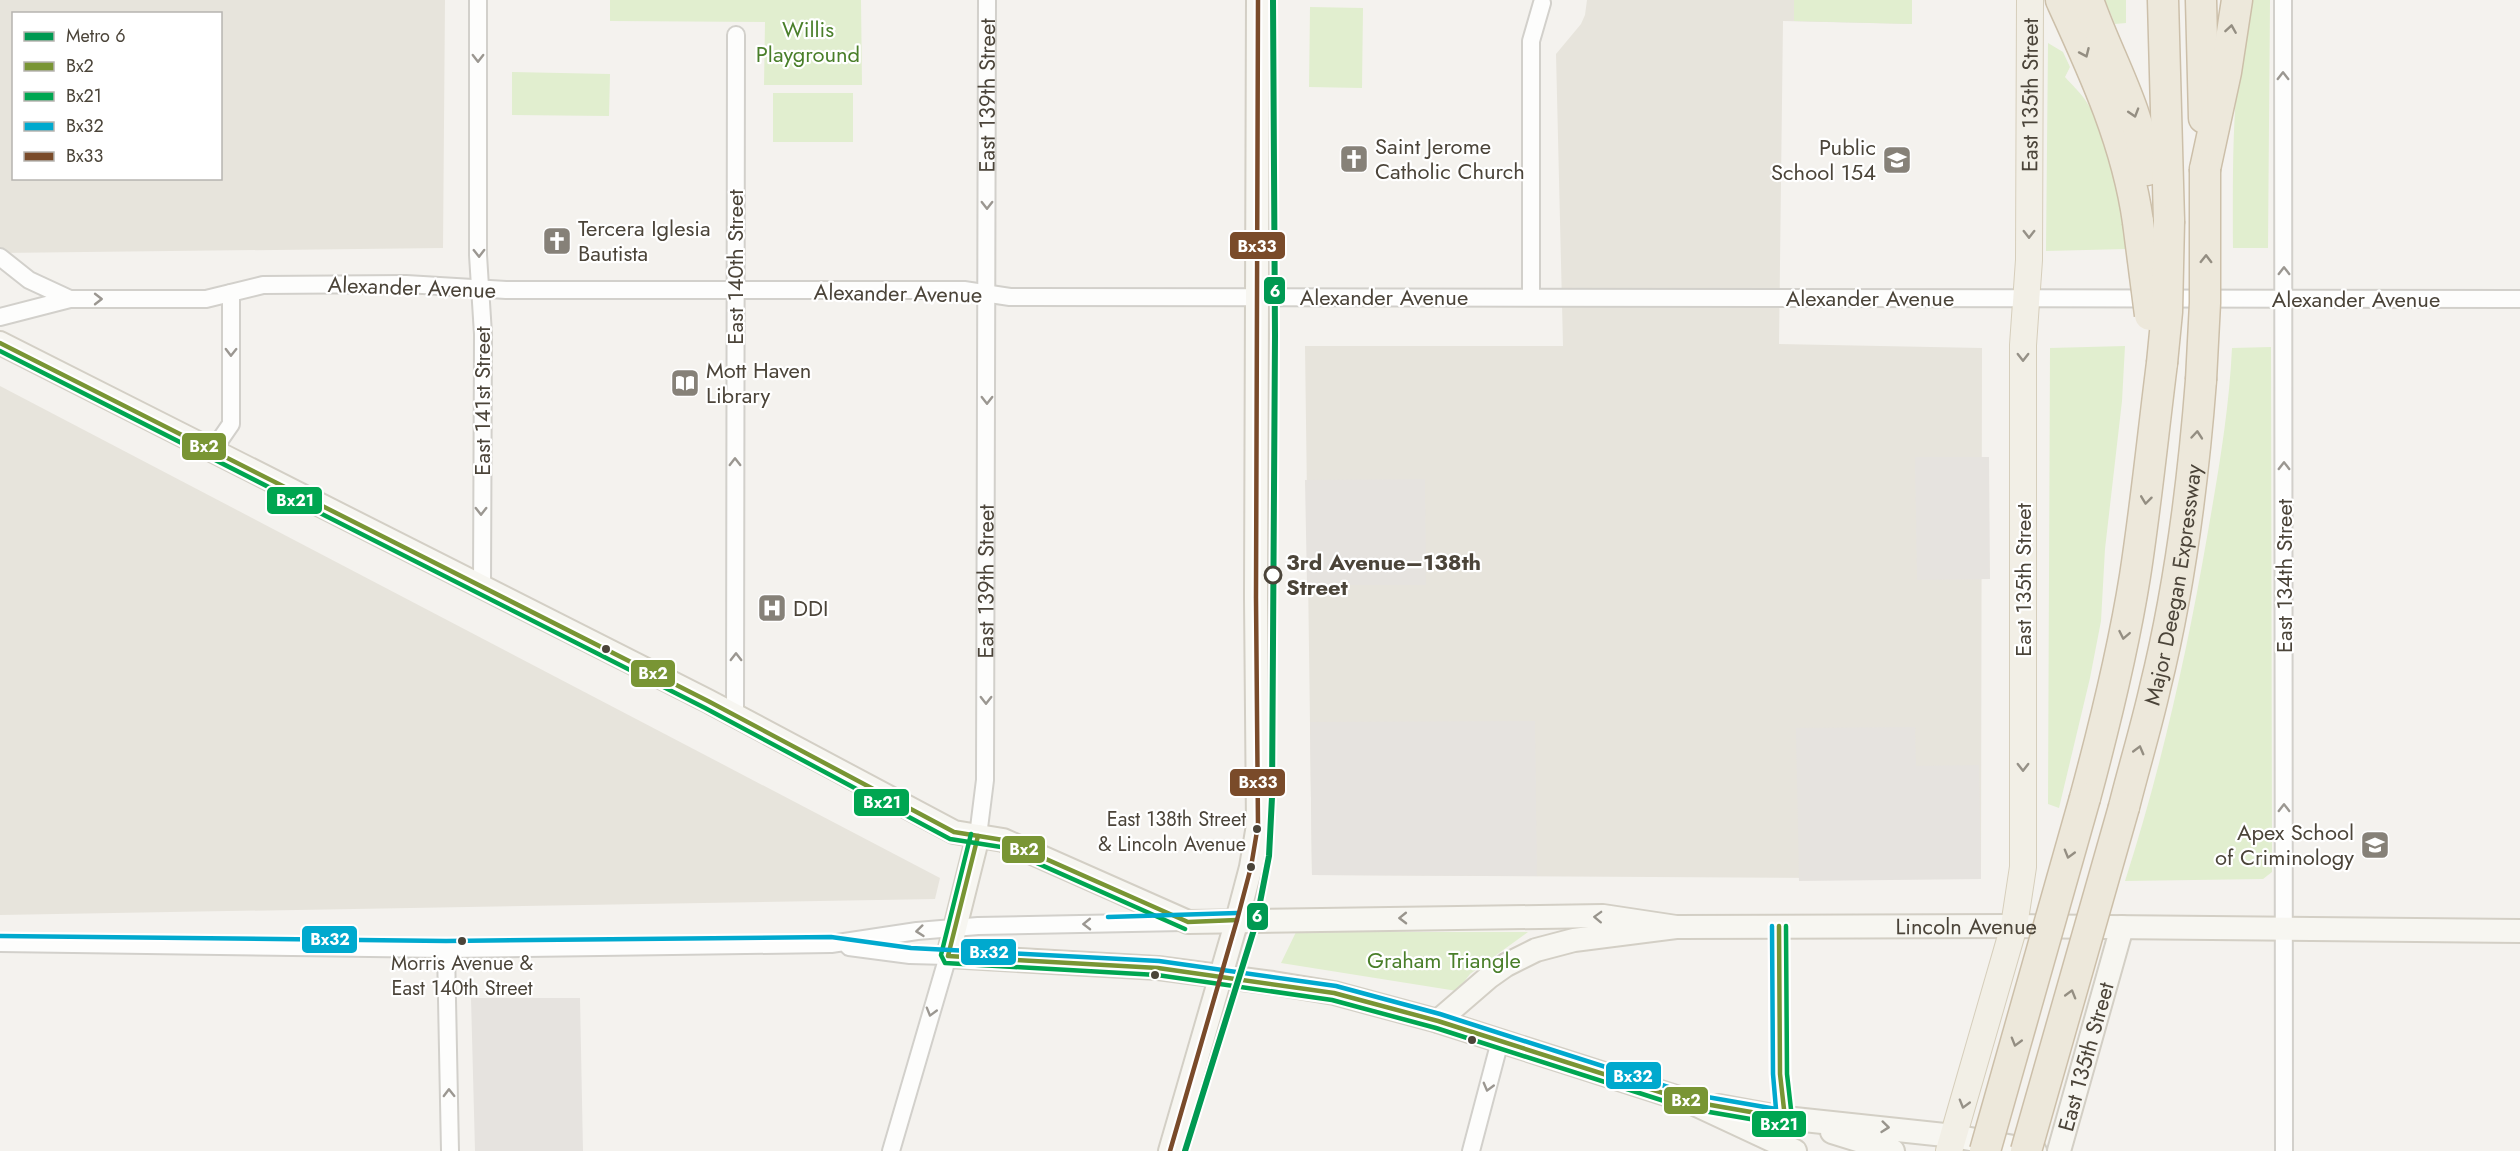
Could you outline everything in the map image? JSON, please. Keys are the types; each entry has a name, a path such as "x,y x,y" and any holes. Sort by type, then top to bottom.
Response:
{"highway":[{"path":"2061,0 2092,69 2120,141 2132,183 2152,221"},
{"path":"2088,0 2136,119 2146,164 2152,221 2150,315 2157,363"},
{"name":"Major Deegan Expressway","path":"1985,1151 2085,798 2111,696 2133,589 2146,500 2157,363 2167,312 2152,221 2163,0"},
{"name":"Major Deegan Expressway","path":"2026,1151 2156,686 2171,610 2195,458 2205,303 2201,0"},
{"path":"2205,169 2226,72 2237,0"}],"main road":[{"path":"1170,1151 1237,920 1255,846 1259,802 1256,598 1258,0"},
{"name":"East 135th Street","path":"1952,1143 2014,927 2024,867 2023,433 2029,260 2030,0"},
{"path":"0,343 482,586 954,832 1003,840 1188,922 1603,916 1676,927"},
{"name":"East 139th Street","path":"948,956 978,836"},
{"name":"Lincoln Avenue","path":"1438,1021 1489,977 1506,965 1536,950 1566,941 1676,927 2122,927 2520,931"},
{"name":"East 135th Street","path":"2059,1151 2122,927"},
{"path":"948,956 1158,968 1334,993 1438,1021 1688,1101 1789,1149"},
{"path":"1688,1101 1952,1143 2035,1151"},
{"path":"1785,1118 1893,1151"}],"street":[{"name":"East 141st Street","path":"478,0 480,287 483,334 482,586"},
{"name":"East 139th Street","path":"978,836 985,780 987,0"},
{"name":"East 134th Street","path":"2283,0 2284,1151"},
{"path":"1532,297 1530,41 1542,3"},
{"name":"East 140th Street","path":"735,716 736,35"},
{"name":"Alexander Avenue","path":"0,257 29,280 70,299"},
{"name":"Alexander Avenue","path":"0,317 70,299 206,299 263,285 480,287 506,290 964,290 1010,297 2520,299"},
{"path":"213,450 231,424 231,293"},
{"path":"0,943 446,949 831,944 917,931 956,928 1188,922"},
{"path":"1779,926 1780,1074 1789,1149"},
{"path":"831,944 910,955 948,956"},
{"path":"446,949 450,1151"},
{"name":"East 139th Street","path":"891,1151 948,956"},
{"path":"1471,1151 1500,1041"}],"shaded area":[{"path":"0,0 445,0 443,248 0,253"},
{"path":"1587,0 1912,0 1912,24 1783,21 1779,344 1982,348 1981,879 1312,875 1305,346 1563,346 1556,54 1581,24"},
{"path":"0,386 940,878 935,899 0,915"},
{"path":"1915,457 1989,457 1990,579 1917,580"},
{"path":"1425,479 1426,585 1307,585 1305,480"},
{"path":"1535,721 1537,876 1312,875 1310,722"},
{"path":"1915,727 1916,766 1979,765 1981,879 1799,881 1796,728"},
{"path":"471,998 580,998 583,1151 475,1151"}],"green space":[{"name":"Willis Playground","path":"610,0 861,0 862,85 764,85 765,22 610,21"},
{"path":"1794,0 1912,0 1912,24 1794,21"},
{"path":"2105,0 2126,0 2126,23 2115,24"},
{"path":"2250,0 2270,0 2268,248 2233,248 2236,92"},
{"path":"1310,7 1363,8 1362,88 1309,87"},
{"path":"2048,43 2063,52 2070,67 2065,77 2087,102 2111,156 2120,195 2126,249 2046,251"},
{"path":"512,72 610,74 609,116 512,115"},
{"path":"773,93 853,93 853,142 773,142"},
{"path":"2125,346 2122,401 2105,549 2101,621 2059,808 2048,804 2050,348"},
{"path":"2271,347 2272,872 2263,879 2125,881 2161,754 2191,624 2222,443 2232,348"},
{"name":"Graham Triangle","path":"1296,932 1528,932 1470,974 1457,991 1281,963"}],"metro line":[{"name":"6","path":"1185,1151 1256,923 1269,856 1272,797 1275,336 1273,0"}],"transit line":[{"name":"Bx33","path":"1170,1151 1237,920 1251,867 1258,825 1256,598 1258,0"},
{"name":"Bx2","path":"0,343 708,701 954,832 1003,840 1188,922 1237,920"},
{"name":"Bx21","path":"0,351 705,708 950,839 1001,847 1185,929"},
{"name":"Bx21","path":"971,834 941,955 945,963 1157,975 1332,1000 1436,1028 1686,1108 1785,1125 1790,1123 1792,1118 1787,1074 1786,926"},
{"name":"Bx2","path":"978,836 948,956 1158,968 1334,993 1438,1021 1688,1101 1785,1118 1780,1074 1779,926"},
{"name":"Bx32","path":"1108,917 1237,913"},
{"name":"Bx32","path":"0,936 446,941 831,937 911,948 1159,961 1336,986 1440,1014 1690,1094 1776,1109 1773,1074 1772,926"}],"place":[{"name":"Saint Jerome Catholic Church","path":"1354,159"},
{"name":"Public School 154","path":"1897,160"},
{"name":"Tercera Iglesia Bautista","path":"557,241"},
{"name":"Mott Haven Library","path":"685,383"},
{"name":"3rd Avenue–138th Street","path":"1273,575"},
{"name":"DDI","path":"772,608"},
{"name":"East 138th Street & Lincoln Avenue","path":"1257,829"},
{"name":"Apex School of Criminology","path":"2375,845"},
{"name":"Morris Avenue & East 140th Street","path":"462,941"}]}
